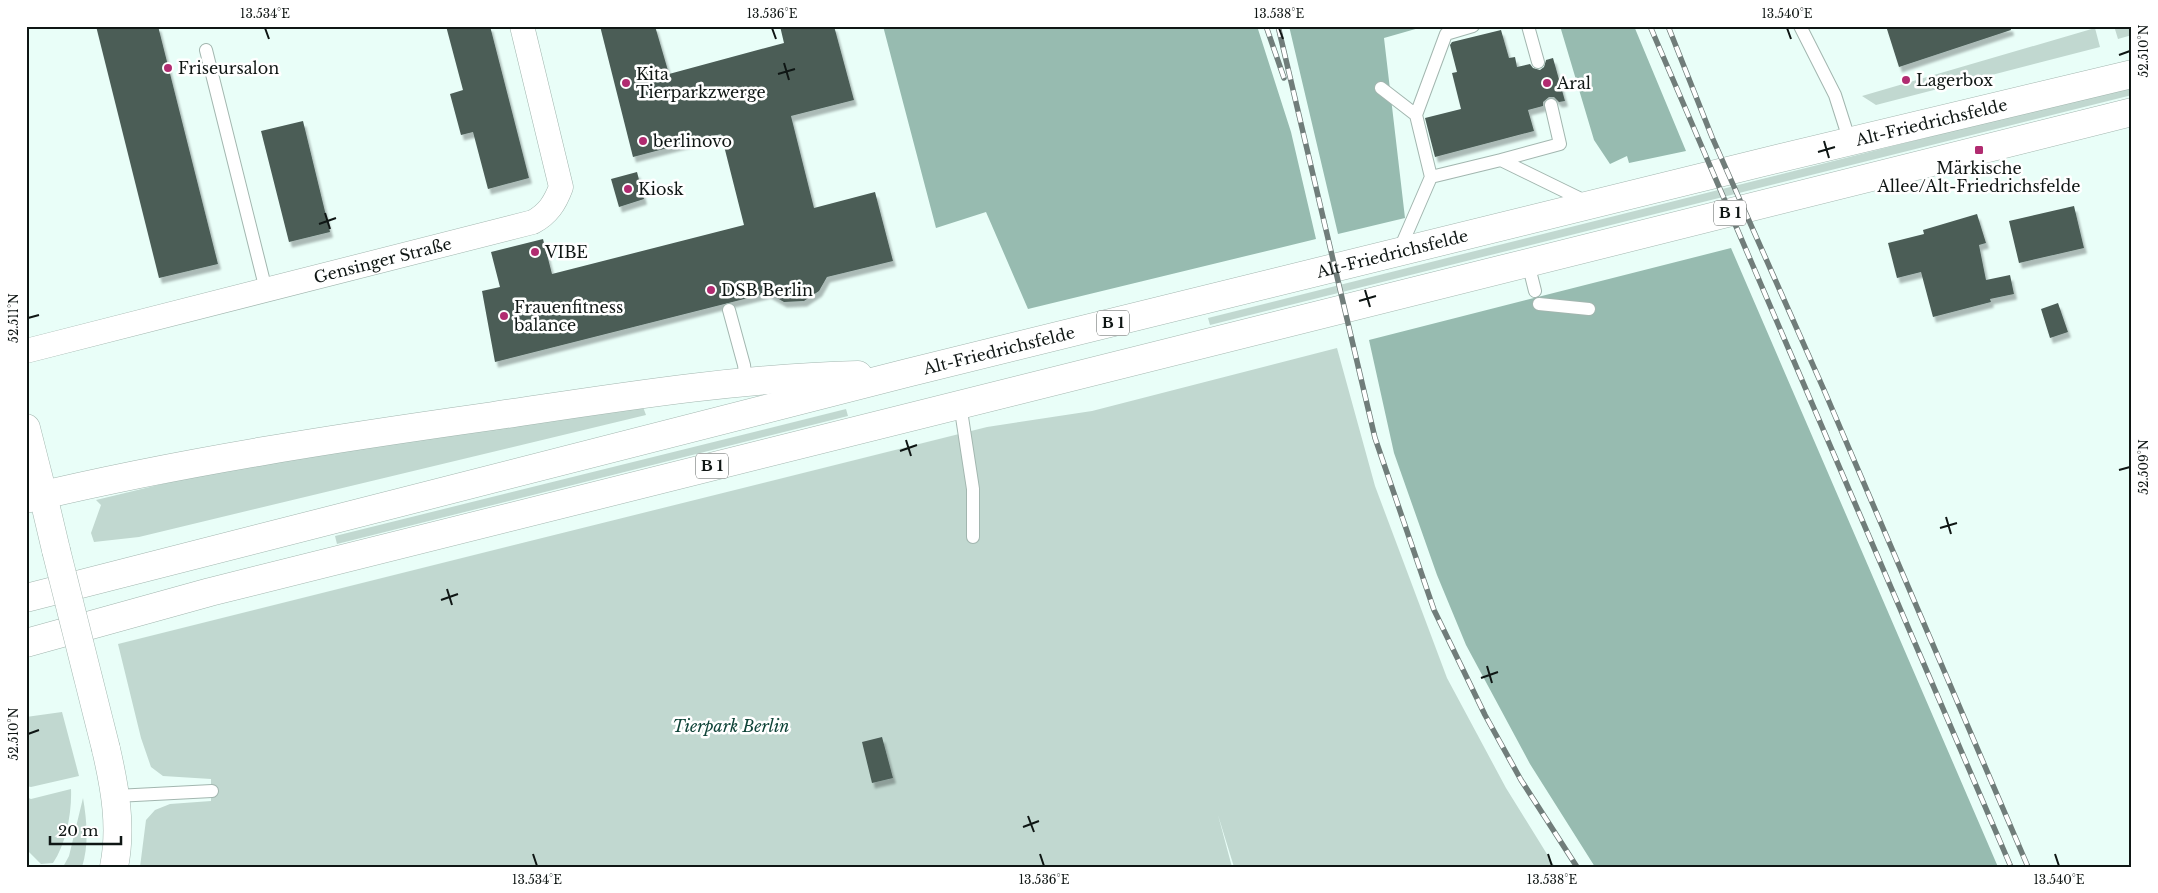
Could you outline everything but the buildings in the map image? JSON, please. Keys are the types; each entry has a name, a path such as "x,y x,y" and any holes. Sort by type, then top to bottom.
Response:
{"main road":[{"name":"Alt-Friedrichsfelde","path":"26,598 907,373 2132,74"},
{"name":"B 1","path":"26,643 210,592 2132,112"},
{"path":"35,498 115,479 361,435 656,392 798,376 907,373"},
{"path":"26,428 35,498 56,550 114,786 118,846 114,867"}],"street":[{"name":"Gensinger Straße","path":"26,350 533,222 544,216 555,202 561,187 522,26"}],"lane":[{"path":"1398,253 1431,177 1416,115 1446,34 1472,26"},
{"path":"1528,26 1538,62"},
{"path":"1800,26 1835,95 1850,142"},
{"path":"206,50 266,290"},
{"path":"1381,88 1416,115"},
{"path":"1431,177 1560,144 1550,104"},
{"path":"1501,160 1593,205"},
{"path":"1528,263 1535,291"},
{"path":"1539,304 1589,309"},
{"path":"730,310 744,364 746,381"},
{"path":"960,404 973,489 974,537"},
{"path":"114,786 212,791"}],"green space":[{"path":"883,26 1257,26 1291,132 1316,239 1028,309 986,212 936,228"},
{"path":"1289,26 1426,26 1384,38 1405,218 1338,234"},
{"path":"1560,26 1634,26 1686,151 1629,163 1627,156 1610,164 1594,140"},
{"path":"2114,26 2132,26 2132,35 2118,39"},
{"path":"2095,28 2100,47 1876,105 1862,96"},
{"path":"2132,86 2132,95 1210,325 1208,318"},
{"path":"1731,248 1998,867 1595,867 1530,764 1466,645 1437,575 1394,453 1369,340"},
{"name":"Tierpark Berlin","path":"1337,348 1375,486 1447,678 1506,788 1555,867 1234,867 1218,815 1232,867 140,867 146,820 155,810 170,804 211,801 211,779 163,776 151,767 141,738 118,644 987,427 1092,411"},
{"path":"643,407 646,415 139,537 94,542 91,533 101,505 96,500 179,480 300,456"},
{"path":"846,409 848,416 337,544 335,536"},
{"path":"62,712 79,776 31,787 26,786 26,717"},
{"path":"71,789 69,818 65,838 53,863 41,864 26,849 26,797 31,799"},
{"path":"83,798 87,833 82,867 63,867 69,856"}],"railway":[{"path":"1266,26 1284,78"},
{"path":"1278,26 1375,438 1434,610 1485,715 1521,780 1577,867"},
{"path":"1650,26 2011,867"},
{"path":"1668,26 1712,137 1824,390 2028,867"}],"place":[{"name":"Friseursalon","path":"168,68"},
{"name":"Lagerbox","path":"1906,80"},
{"name":"Kita Tierparkzwerge","path":"626,83"},
{"name":"Aral","path":"1547,83"},
{"name":"berlinovo","path":"643,141"},
{"name":"Märkische Allee/Alt-Friedrichsfelde","path":"1979,150"},
{"name":"Kiosk","path":"628,189"},
{"name":"VIBE","path":"535,252"},
{"name":"DSB Berlin","path":"711,290"},
{"name":"Frauenfitness balance","path":"504,316"}]}
